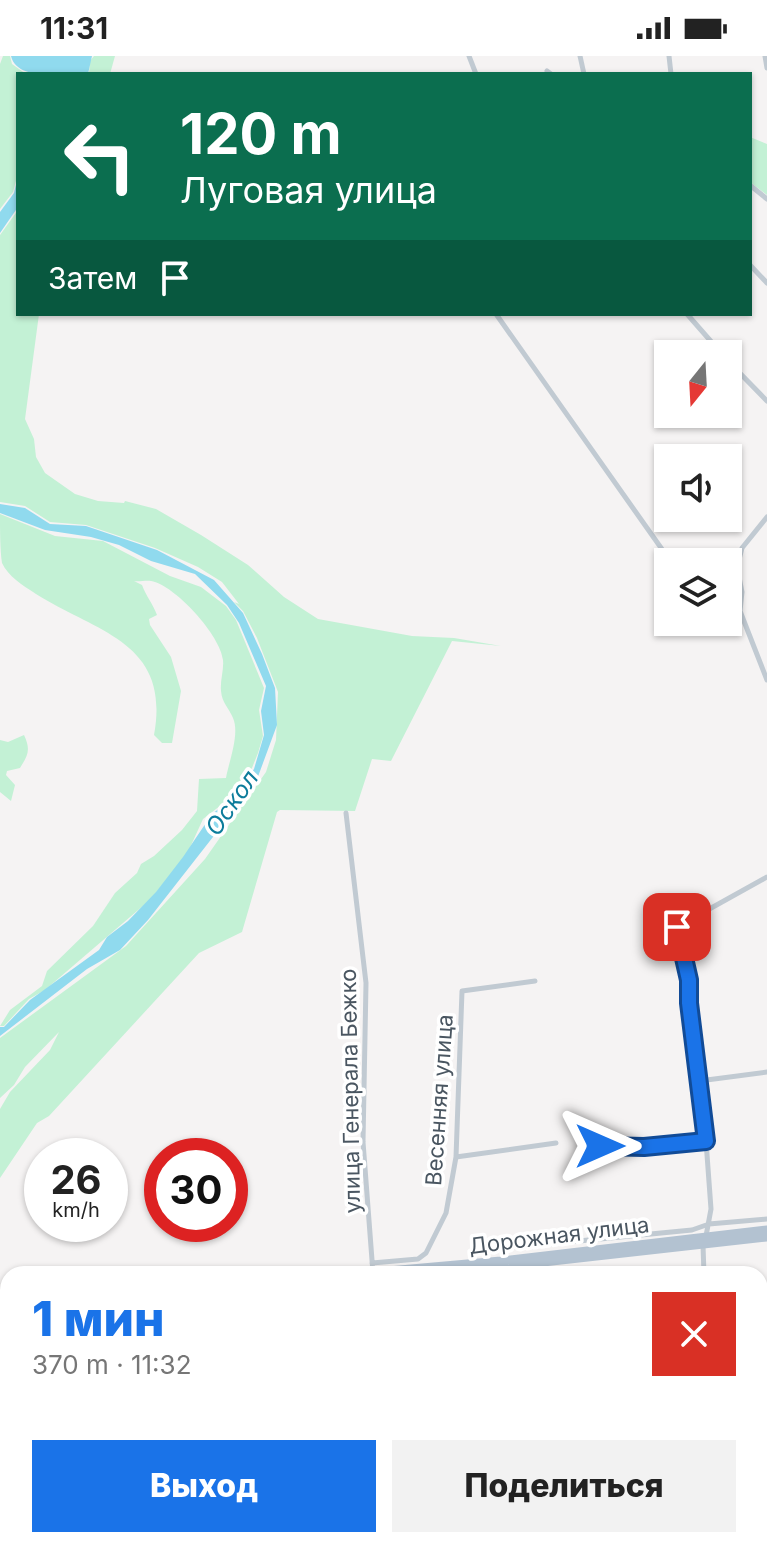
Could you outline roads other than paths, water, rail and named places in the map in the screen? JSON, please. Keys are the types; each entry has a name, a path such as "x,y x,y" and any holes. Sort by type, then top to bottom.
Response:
{"main road":[{"name":"Дорожная улица","path":"500,1266 767,1230"},
{"name":"Дорожная улица","path":"416,1266 767,1237"}],"street":[{"path":"765,56 767,68"},
{"path":"752,267 767,283"},
{"path":"497,316 661,548"},
{"path":"689,316 710,340"},
{"path":"742,375 767,401"},
{"path":"742,548 767,517"},
{"path":"742,616 767,680"},
{"name":"улица Генерала Бежко","path":"346,813 366,983 363,1142 372,1266"},
{"path":"704,1266 709,1224 706,1141 689,1003 689,980 677,927 767,877"},
{"name":"Весенняя улица","path":"389,1266 418,1259 426,1253 446,1213 456,1157 462,991 535,981"},
{"path":"699,1081 767,1072"},
{"path":"600,1146 644,1147 706,1141"},
{"path":"456,1157 556,1143"},
{"name":"Дорожная улица","path":"486,1250 692,1230 709,1224 767,1219"}],"water":[{"path":"11,56 92,56 88,72 29,72 15,64"},
{"path":"16,185 16,210 0,233 0,212"},
{"name":"Оскол","path":"0,504 25,508 50,524 86,526 157,550 214,580 243,613 262,654 275,688 277,725 256,782 148,920 120,950 87,969 0,1036 0,1027 4,1027 30,1000 99,950 107,937 128,921 156,892 212,814 233,798 254,769 264,735 261,711 266,686 239,623 227,605 195,574 151,561 119,545 45,530 0,513"}]}
